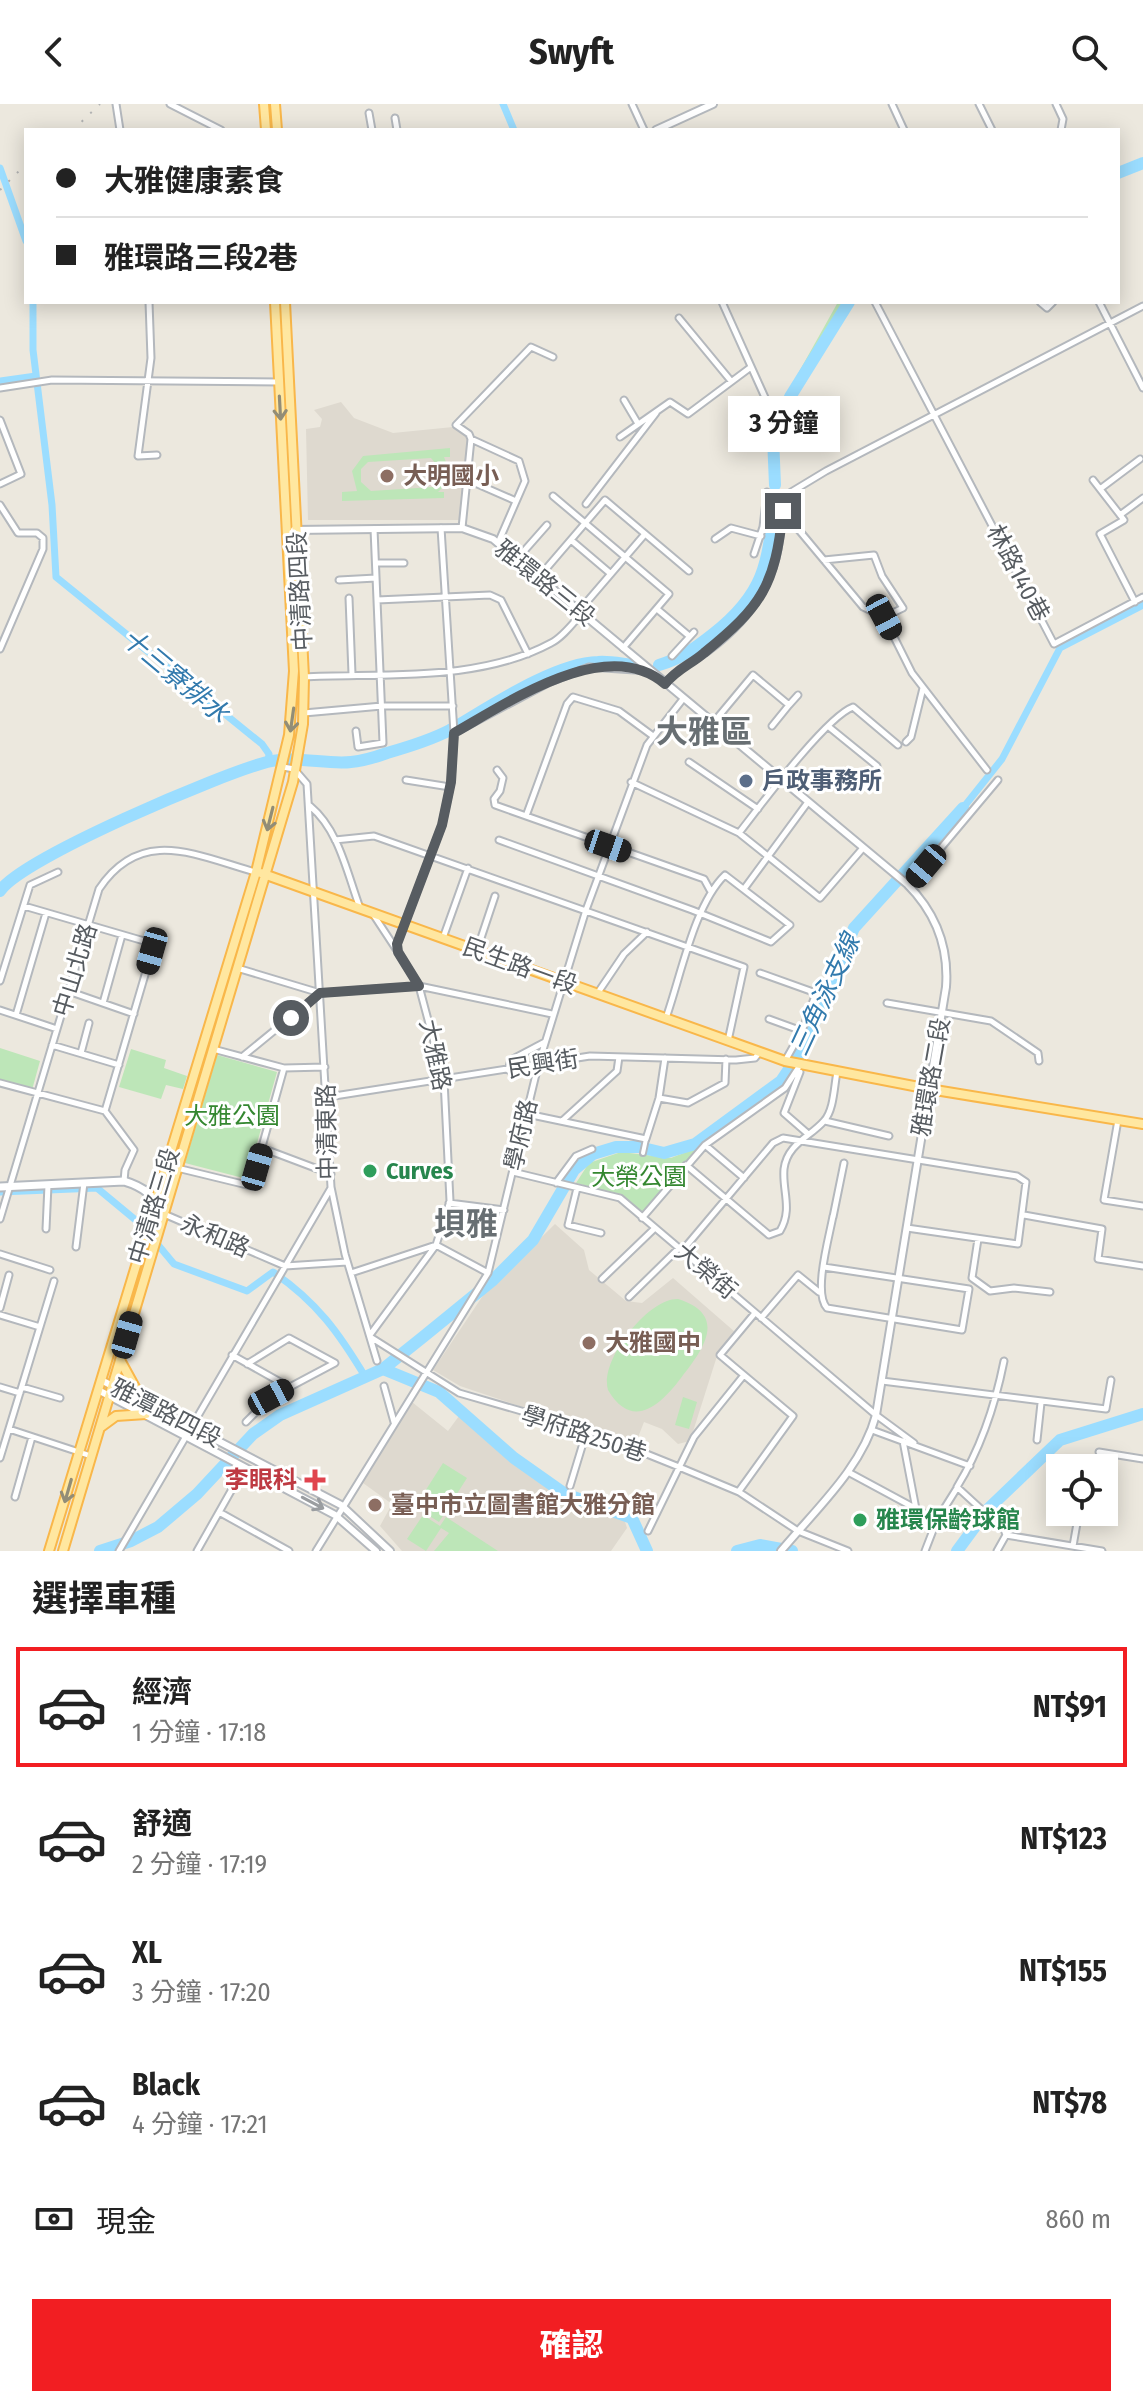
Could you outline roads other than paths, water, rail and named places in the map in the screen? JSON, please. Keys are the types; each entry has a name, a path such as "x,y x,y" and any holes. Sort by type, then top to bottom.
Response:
{"main road":[{"path":"264,104 266,128"},
{"path":"275,104 277,128"},
{"name":"中清路四段","path":"260,873 295,767 304,713 284,382 275,304"},
{"name":"中清路四段","path":"284,382 285,304"},
{"name":"中清路四段","path":"260,873 295,698 292,530"},
{"name":"民生路一段","path":"260,873 801,1066"},
{"name":"中清路三段","path":"63,1551 236,968 260,873"},
{"name":"中清路三段","path":"51,1546 156,1199 260,873"},
{"path":"801,1066 1143,1124"},
{"path":"0,1187 124,1181"},
{"name":"永和路","path":"124,1181 138,1185 156,1199 163,1214"},
{"path":"120,1360 142,1400"},
{"path":"100,1427 116,1416 146,1414"}],"street":[{"path":"116,104 120,128"},
{"path":"170,104 217,128"},
{"path":"632,104 643,128"},
{"path":"660,128 713,104"},
{"path":"892,104 903,128"},
{"path":"979,104 991,128"},
{"path":"1056,104 1063,119 1061,128"},
{"path":"369,113 372,128"},
{"path":"395,118 397,128"},
{"path":"149,304 149,382 138,456 157,455"},
{"path":"723,304 772,413"},
{"path":"876,304 935,415"},
{"path":"1100,304 1143,388"},
{"path":"778,500 788,491 1143,306"},
{"path":"679,318 731,381"},
{"path":"462,528 471,439 456,425 531,347 553,357"},
{"path":"620,437 637,422 670,402 688,414 751,367"},
{"path":"0,388 52,380 284,382"},
{"path":"624,400 637,422"},
{"path":"586,504 657,411"},
{"name":"林路140巷","path":"935,415 1054,644 1143,597"},
{"path":"0,420 21,474 0,484"},
{"path":"471,439 519,461 525,481 498,543"},
{"path":"1100,489 1140,459"},
{"path":"468,480 516,501"},
{"path":"1093,480 1124,520 1100,534 1135,602"},
{"path":"754,554 761,536 767,492 778,500 783,511 863,607 884,617 912,673 987,770"},
{"path":"553,496 669,594 623,648"},
{"path":"1120,515 1143,498"},
{"path":"539,577 605,500 689,571"},
{"path":"0,505 18,533 37,533 43,538 43,549 0,649"},
{"path":"665,684 678,668 697,658 755,608 772,573 783,511"},
{"path":"517,559 547,525"},
{"path":"398,952 403,924 430,854 450,787 454,733 441,528"},
{"name":"雅環路三段","path":"292,530 462,528 498,543 683,699"},
{"path":"715,539 731,528 761,536"},
{"path":"356,731 358,747 383,743 374,529"},
{"path":"304,677 450,670 497,664 528,654 555,642 645,534"},
{"path":"571,540 611,574"},
{"path":"823,560 874,555 882,576 903,608 884,617"},
{"path":"376,563 404,563"},
{"path":"339,580 376,578"},
{"path":"377,600 490,595 501,600 528,654"},
{"path":"349,598 352,674"},
{"path":"657,609 691,633 672,656"},
{"path":"454,733 550,682 589,667 650,671"},
{"path":"713,723 753,675 789,705"},
{"path":"906,742 911,737 923,687"},
{"path":"772,726 798,695"},
{"path":"526,816 567,704 573,697 619,711 653,736"},
{"name":"雅環路二段","path":"683,699 908,885 940,928 948,966 872,1430 848,1472 781,1551"},
{"name":"學府路","path":"316,1551 341,1505 488,1273 562,980 631,782 653,736 683,699"},
{"path":"304,713 382,706 453,706"},
{"path":"739,833 781,779 843,710 853,707 898,745"},
{"path":"829,727 877,766"},
{"path":"284,761 295,767"},
{"path":"689,762 758,809"},
{"name":"中清東路","path":"119,1551 331,1187 309,805 307,784 295,767"},
{"path":"497,770 503,778 494,799 495,805 704,879 710,890"},
{"path":"406,780 450,787"},
{"path":"908,885 998,780"},
{"path":"631,782 692,808 739,833 820,898 863,848"},
{"path":"744,889 770,858 808,802"},
{"path":"309,805 324,818 335,840 360,908"},
{"path":"335,840 374,836 744,967 728,1042"},
{"path":"499,840 702,914 771,942 790,925 725,875 710,890 702,914 691,947 666,1020"},
{"name":"中山北路","path":"0,1219 99,889 118,864 133,854 151,849 178,851 260,873"},
{"path":"443,938 468,868"},
{"path":"0,981 30,885 58,872"},
{"path":"477,950 495,896"},
{"path":"24,906 151,943"},
{"path":"16,1015 46,913"},
{"name":"大雅路","path":"370,1336 436,1245 449,1203 444,1080 419,986 372,913"},
{"path":"596,994 624,954 647,932"},
{"path":"103,1003 122,935"},
{"path":"105,1111 152,951"},
{"path":"236,968 320,993 419,986 553,1014"},
{"path":"760,973 816,993 802,1031 785,1061"},
{"path":"68,991 134,1014"},
{"path":"242,1057 320,993"},
{"path":"887,1003 991,1021 1038,1053 1039,1061"},
{"path":"0,1010 57,1029"},
{"path":"769,1019 802,1031"},
{"path":"81,1054 89,1023"},
{"path":"508,1070 511,1060 545,1042"},
{"path":"52,1045 119,1065"},
{"path":"212,1049 284,1068 325,1067"},
{"name":"民興街","path":"328,1097 590,1056 726,1059 755,1058 759,1053"},
{"path":"561,1122 617,1071 619,1057"},
{"path":"643,1153 659,1098 665,1058"},
{"path":"659,1098 688,1103 725,1083 726,1059"},
{"path":"801,1066 784,1113 807,1133"},
{"path":"642,1218 705,1145 785,1088 801,1066"},
{"path":"177,1168 251,1186 284,1068"},
{"path":"686,1165 769,1235 780,1231 785,1223 788,1197 784,1169 798,1142 825,1121 837,1072"},
{"path":"0,1083 105,1111 134,1150 125,1170 124,1181"},
{"path":"527,1114 646,1139"},
{"path":"1118,1120 1104,1200 1143,1206"},
{"path":"825,1121 889,1136"},
{"path":"629,1297 681,1249 773,1143 783,1138 1017,1176 1026,1182 1018,1244 907,1228"},
{"path":"705,1145 744,1178"},
{"path":"262,1148 331,1174"},
{"path":"557,1183 576,1156 592,1149"},
{"path":"824,1267 969,1289 962,1330 832,1310 820,1301 824,1267 844,1163"},
{"name":"大榮街","path":"513,1172 620,1198 876,1415 914,1443"},
{"path":"76,1247 84,1183"},
{"path":"46,1229 48,1185"},
{"path":"331,1187 348,1262 377,1361"},
{"path":"576,1188 568,1225 601,1233"},
{"path":"449,1203 504,1210"},
{"name":"永和路","path":"163,1214 285,1266 348,1262"},
{"path":"1024,1215 1102,1229 1098,1259 1143,1266"},
{"path":"602,1279 655,1228"},
{"path":"978,1239 972,1278 990,1291 1014,1288 1050,1292"},
{"path":"351,1273 436,1245 488,1273"},
{"path":"0,1254 50,1270"},
{"path":"0,1308 9,1275"},
{"path":"761,1318 798,1275 820,1292"},
{"path":"0,1458 54,1281"},
{"path":"739,1492 793,1416 720,1355 755,1313"},
{"path":"0,1315 40,1327"},
{"name":"學府路250巷","path":"370,1336 459,1393 587,1430 679,1467 739,1492 798,1531 848,1551"},
{"path":"246,1422 271,1397 335,1363 289,1338 247,1364"},
{"path":"232,1355 289,1387"},
{"path":"925,1551 937,1520 970,1466 997,1398 1004,1361"},
{"path":"648,1531 694,1437 744,1375"},
{"name":"雅潭路四段","path":"101,1380 341,1505 390,1551"},
{"path":"882,1381 997,1398 1106,1409 1111,1380"},
{"path":"384,1386 394,1422"},
{"path":"0,1387 60,1398"},
{"name":"雅潭路四段","path":"98,1390 335,1515 376,1551"},
{"path":"1037,1440 1041,1403"},
{"path":"9,1429 91,1456"},
{"path":"570,1486 587,1430"},
{"path":"872,1430 970,1466"},
{"path":"901,1434 917,1510"},
{"path":"15,1497 32,1437"},
{"path":"1099,1452 1143,1459"},
{"path":"197,1551 242,1467"},
{"path":"848,1472 937,1520"},
{"path":"957,1487 981,1509 1000,1518 1006,1535 997,1551"},
{"path":"219,1512 289,1551"},
{"path":"1073,1546 1077,1526"},
{"path":"1006,1535 1102,1551"}],"waterway":[{"path":"503,104 513,128"},
{"path":"1120,172 1143,163"},
{"name":"十三寮排水","path":"0,168 24,235"},
{"name":"十三寮排水","path":"33,304 33,350 52,505 56,577 262,744 269,754 268,762"},
{"path":"775,485 773,437 790,397 848,304"},
{"path":"0,381 36,376"},
{"path":"659,665 694,649 730,619 753,591 766,561 774,503"},
{"name":"三角泳支線","path":"963,808 1002,759 1060,648 1143,605"},
{"path":"0,891 16,876 82,839 168,799 243,770 278,760 341,763 369,759 443,734 522,688 562,670 598,662 635,665"},
{"name":"三角泳支線","path":"100,1551 131,1541 158,1527 197,1494 253,1434 280,1415 383,1369 423,1337 493,1280 533,1240 574,1170 593,1154 616,1147 639,1147 664,1153 695,1144 781,1081 804,1047 854,928 963,808"},
{"path":"0,1192 97,1188 144,1227"},
{"path":"149,1234 174,1264 247,1291 273,1272 326,1319 366,1378"},
{"path":"383,1369 439,1392 514,1458 565,1494 632,1518 647,1551"},
{"path":"957,1551 988,1509 1060,1440 1143,1414"},
{"path":"737,1551 760,1545 792,1551"}],"railway":[{"path":"75,128 100,104"},
{"path":"0,190 24,166"}],"place":[{"name":"大明國小","path":"387,476"},
{"name":"戶政事務所","path":"746,781"},
{"name":"Curves","path":"370,1171"},
{"name":"大雅國中","path":"589,1343"},
{"name":"李眼科","path":"315,1480"},
{"name":"臺中市立圖書館大雅分館","path":"375,1505"},
{"name":"雅環保齡球館","path":"860,1520"}],"district":[{"name":"大雅區","path":"704,732"},
{"name":"垻雅","path":"466,1224"}],"park label":[{"name":"大雅公園","path":"232,1116"},
{"name":"大榮公園","path":"639,1177"}]}
